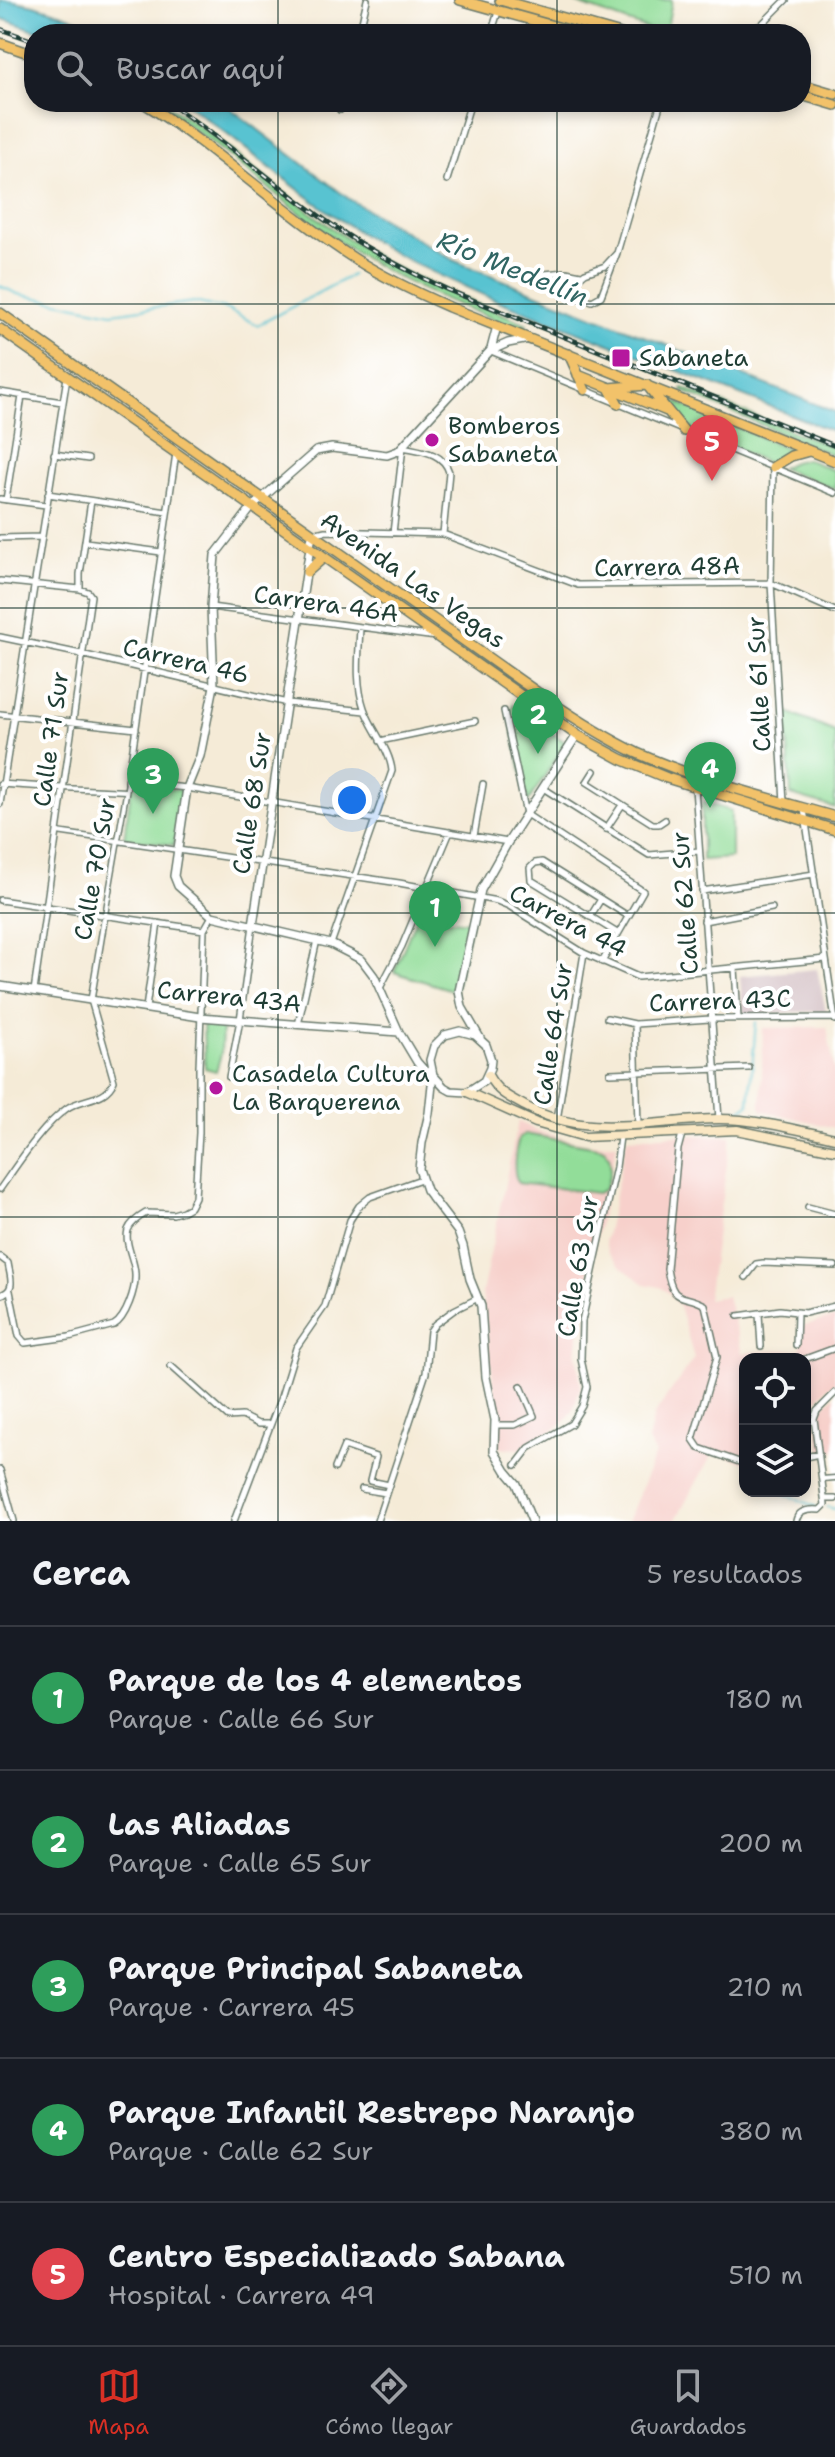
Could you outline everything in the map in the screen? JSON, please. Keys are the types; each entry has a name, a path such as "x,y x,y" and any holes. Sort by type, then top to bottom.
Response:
{"main road":[{"path":"460,0 499,5 579,24"},
{"path":"499,5 553,24"},
{"path":"0,43 24,51"},
{"path":"811,87 835,94"},
{"path":"811,98 835,105"},
{"path":"157,112 326,240 354,259 424,296 835,461"},
{"name":"Avenida Las Vegas","path":"0,313 557,707 597,731 663,763 835,817"},
{"name":"Avenida Las Vegas","path":"0,329 577,735 637,767 695,788 835,830"},
{"path":"569,354 585,390"},
{"path":"578,375 669,412"},
{"path":"609,388 647,385"},
{"path":"647,385 684,431"},
{"path":"609,388 618,404"},
{"path":"773,467 791,456 811,451"},
{"path":"307,572 323,558"},
{"path":"488,1075 502,1094 557,1121 597,1127 721,1119 835,1138"},
{"path":"467,1092 551,1129 585,1137 747,1131 835,1150"}],"street":[{"path":"361,24 367,0"},
{"path":"760,24 786,0"},
{"path":"447,180 468,112"},
{"path":"581,275 576,283 581,296 597,300 605,288 617,253 658,112"},
{"path":"544,274 566,272 581,275 600,270 617,253"},
{"path":"490,351 497,326"},
{"path":"531,339 502,344 490,351 403,447 393,454 321,449 309,456 252,507 215,555 211,682 200,756 187,788 175,881 212,916 331,944 362,960 374,976 399,1032 417,1062 451,1091 467,1092 479,1086 488,1075 491,1060 486,1045 462,1007 459,991 481,890 577,735"},
{"path":"490,351 835,493"},
{"path":"0,804 67,376"},
{"path":"0,392 62,402"},
{"path":"22,396 3,499 46,505"},
{"path":"403,447 435,455 444,462 449,472 443,534"},
{"path":"393,533 403,447"},
{"name":"Calle 70 Sur","path":"0,1189 31,1147 66,1109 99,1097 111,1088 114,1081 91,1000 128,782 176,453"},
{"path":"54,454 88,459"},
{"name":"Calle 61 Sur","path":"773,467 771,583 784,802"},
{"path":"48,494 167,512"},
{"name":"Calle 71 Sur","path":"34,991 91,596 80,589 80,574 91,501"},
{"name":"Carrera 48A","path":"312,534 325,531 443,534 578,585 771,583 835,611"},
{"name":"Calle 68 Sur","path":"229,1077 312,534"},
{"path":"0,538 41,537"},
{"path":"86,542 161,552"},
{"path":"0,581 80,589"},
{"name":"Carrera 46A","path":"211,607 436,637"},
{"path":"331,944 392,771 365,711 358,683 360,627"},
{"name":"Carrera 46","path":"0,637 144,671 211,682 287,703 365,711"},
{"path":"504,711 526,814"},
{"path":"0,714 136,729"},
{"path":"380,741 475,721"},
{"path":"594,771 587,782 653,824 665,820"},
{"path":"128,782 187,788 508,842"},
{"path":"2,784 126,791"},
{"path":"474,836 483,784"},
{"path":"695,788 705,784 749,792"},
{"path":"543,788 649,855 699,851"},
{"name":"Calle 62 Sur","path":"695,788 710,1019 721,1119"},
{"path":"606,829 622,805"},
{"path":"804,808 835,1019"},
{"name":"Calle 64 Sur","path":"526,814 643,891 602,962"},
{"name":"Carrera 44","path":"56,832 480,898 509,906 584,953 638,977 826,959"},
{"path":"380,988 402,946 450,832"},
{"path":"617,933 531,880 530,868 542,862 628,916"},
{"path":"702,891 814,874"},
{"path":"590,917 601,899"},
{"path":"0,900 204,930"},
{"path":"704,921 772,908"},
{"path":"0,1257 8,1263 19,1336 25,1343 77,1335 120,1321 134,1283 127,1233 131,1225 146,1213 173,1214 190,1207 195,1197 204,930 212,916"},
{"path":"146,1008 158,923"},
{"path":"298,1025 317,940"},
{"name":"Calle 64 Sur","path":"557,1121 584,953"},
{"path":"735,968 738,1018"},
{"name":"Carrera 43A","path":"0,986 200,1017 399,1032"},
{"name":"Carrera 43C","path":"607,1018 635,1024 738,1018 835,1019"},
{"path":"635,1024 638,1125"},
{"path":"481,1039 460,1031 445,1035 434,1046 430,1060 433,1075 429,1113 419,1162 421,1179 433,1201 458,1232 463,1246 470,1279 479,1297 486,1377 493,1404 495,1455 517,1484 532,1521"},
{"path":"610,1073 749,1068"},
{"path":"679,1132 667,1269 671,1288 684,1299 705,1305 717,1357 693,1439 699,1448 739,1462"},
{"name":"Calle 63 Sur","path":"516,1465 529,1448 571,1424 582,1406 587,1387 581,1359 582,1321 620,1137"},
{"path":"234,1521 296,1348 325,1306 354,1213 370,1197 421,1179"},
{"path":"808,1207 835,1214"},
{"path":"746,1277 756,1264 763,1263 835,1266"},
{"path":"0,1295 10,1291"},
{"path":"377,1521 426,1373 430,1331 454,1310 479,1297"},
{"path":"738,1316 780,1310 797,1313 835,1306"},
{"path":"796,1345 797,1313"},
{"path":"759,1314 761,1346"},
{"path":"811,1357 835,1348"},
{"path":"171,1366 228,1417 242,1416 258,1424 270,1424"},
{"path":"495,1425 515,1425 534,1416 521,1386"},
{"path":"796,1521 800,1514 823,1508 825,1499 814,1419 817,1411 835,1393"},
{"path":"335,1468 343,1448 350,1447 376,1457 371,1482 389,1485"},
{"path":"811,1456 819,1454"},
{"path":"0,1470 14,1521"},
{"path":"822,1479 835,1478"},
{"path":"362,1489 386,1493"},
{"path":"825,1499 835,1499"}],"shaded area":[{"path":"817,969 826,1011 743,1014 740,976"},
{"path":"827,1027 835,1074 835,1128 761,1110 763,1028"},
{"path":"518,1122 569,1140 617,1144 582,1303 576,1353 581,1386 566,1420 520,1449 499,1448 482,1293"},
{"path":"731,1136 707,1299 727,1296 742,1353 739,1353 739,1460 713,1453 675,1521 628,1521 655,1454 648,1441 654,1415 694,1358 679,1306 669,1293 660,1287 645,1284 622,1268 608,1253 605,1242 627,1138"},
{"path":"835,1317 835,1383 811,1407 811,1353 742,1353 801,1349 802,1326"},
{"path":"835,1395 835,1450 822,1453 816,1414"}],"green space":[{"path":"567,0 672,0 668,24 634,24"},
{"path":"168,112 178,112 189,119 369,253 421,280 527,324 524,331 418,287 358,254"},
{"path":"683,388 835,448 835,456 682,391"},
{"path":"660,395 793,451 771,464 685,428"},
{"path":"806,459 835,471 835,489 781,468"},
{"path":"513,705 566,743 528,802 509,713"},
{"path":"786,712 835,732 835,808 791,795"},
{"path":"132,784 182,790 174,845 124,838"},
{"path":"702,802 731,811 731,858 702,860"},
{"path":"417,916 471,922 455,991 394,972"},
{"path":"203,1024 222,1025 221,1054 216,1071 205,1068"},
{"path":"525,1134 603,1148 610,1163 604,1190 597,1193 518,1183 515,1155 519,1138"}],"water":[{"path":"0,0 41,7 87,24 24,26 0,18"},
{"path":"197,112 235,112 349,199 455,261 835,412 835,432 486,296 403,258 326,210"}],"waterway":[{"path":"0,286 18,294 112,313 194,302 226,309 258,325 352,275"},
{"path":"734,1115 749,1104 756,1022"},
{"path":"792,1497 816,1507"},
{"path":"827,1507 835,1509"}],"railway":[{"path":"0,29 24,37"},
{"path":"181,112 340,230 416,275 835,446"}],"place":[{"name":"Sabaneta","path":"621,358"},
{"name":"Bomberos Sabaneta","path":"432,440"},
{"name":"Centro Especializado Sabana","path":"712,481"},
{"name":"Las Aliadas","path":"538,754"},
{"name":"Parque Infantil Restrepo Naranjo","path":"710,808"},
{"name":"Parque Principal Sabaneta","path":"153,814"},
{"name":"Parque de los 4 elementos","path":"435,947"},
{"name":"Casadela Cultura La Barquerena","path":"216,1088"}],"water label":[{"name":"Río Medellín","path":"513,268"}]}
